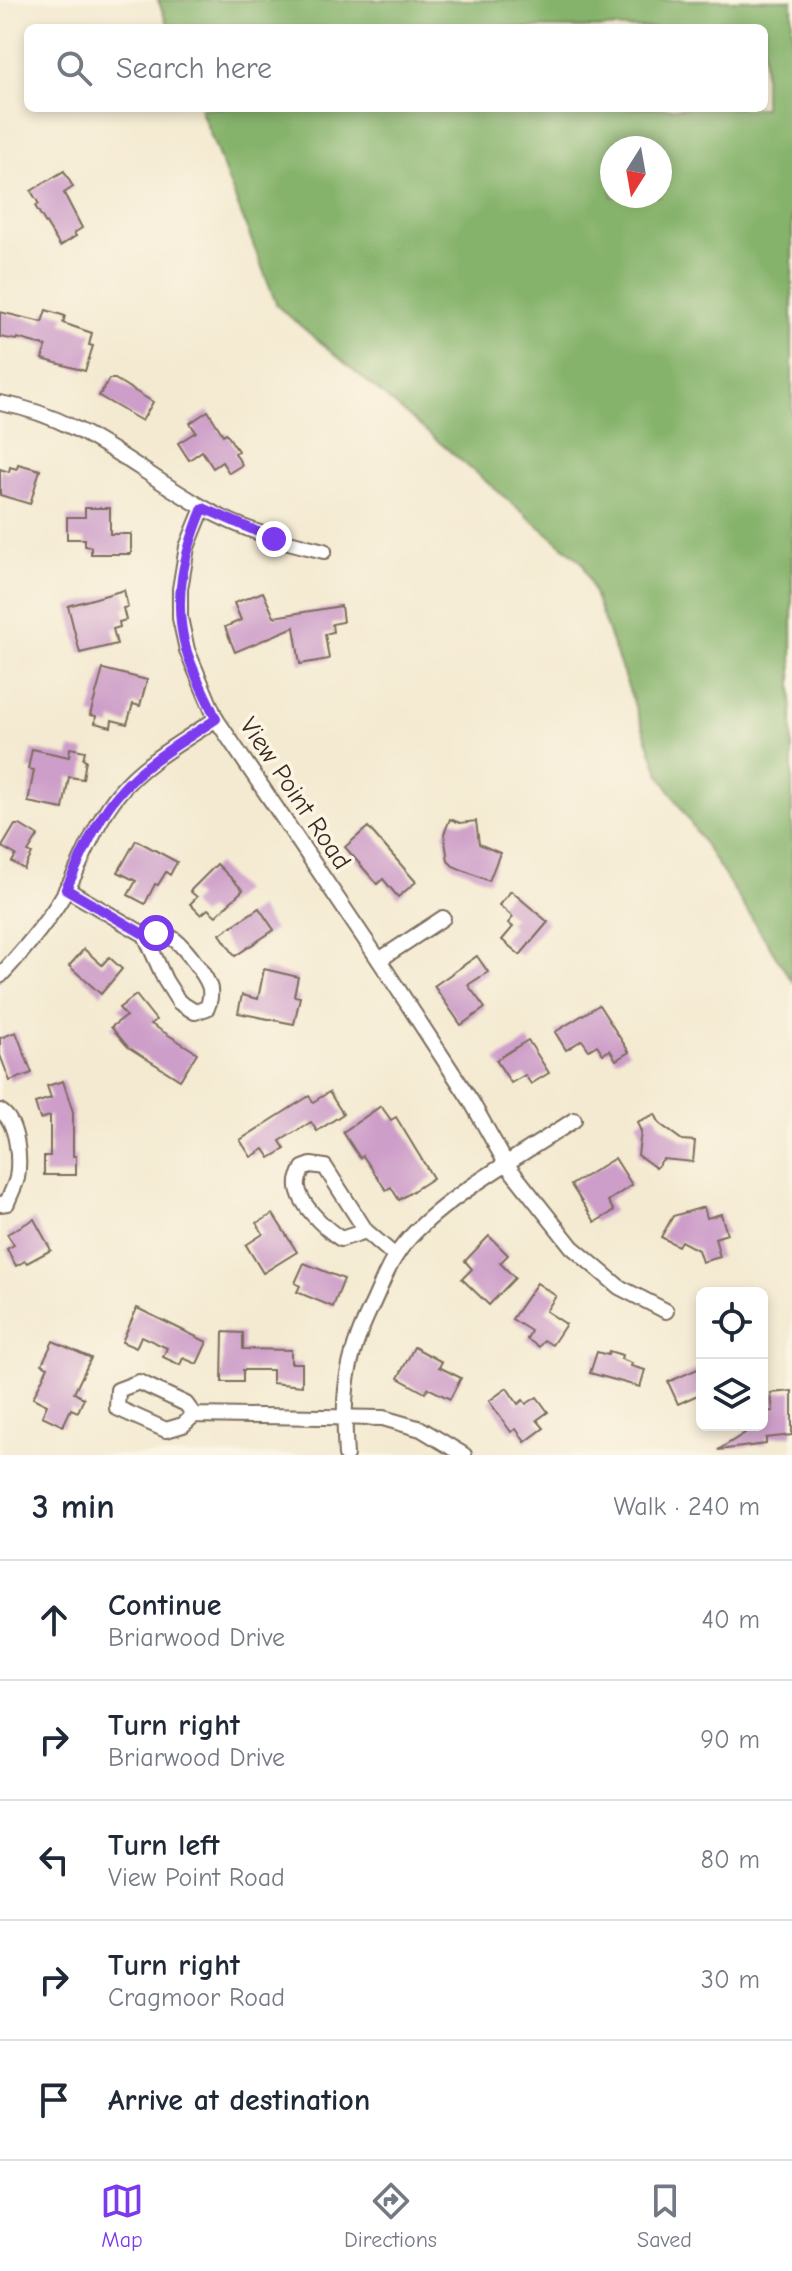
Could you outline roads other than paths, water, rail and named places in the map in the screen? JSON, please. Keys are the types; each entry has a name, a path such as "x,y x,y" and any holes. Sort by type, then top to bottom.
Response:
{"street":[{"path":"0,403 38,411 74,426 203,508 274,539 324,551"},
{"name":"View Point Road","path":"203,508 187,547 180,589 180,618 187,650 216,719 471,1101 507,1165 572,1247 619,1287 666,1311"},
{"path":"0,976 34,939 66,889 96,827 120,792 142,770 216,719"},
{"path":"66,889 145,935 165,980 179,1002 195,1012 207,1008 211,1000 210,985 180,944 171,937 156,933 145,935"},
{"path":"379,960 443,918"},
{"path":"0,1111 11,1123 16,1141 17,1176 7,1203 0,1204"},
{"path":"346,1455 343,1416 346,1377 355,1339 395,1256 423,1225 455,1199 574,1120"},
{"path":"366,1231 341,1239 322,1227 301,1195 298,1182 303,1168 311,1165 325,1167 366,1231 395,1256"},
{"path":"194,1415 186,1404 139,1382 118,1390 117,1408 166,1430 183,1425 194,1415 383,1418 421,1429 464,1455"}]}
